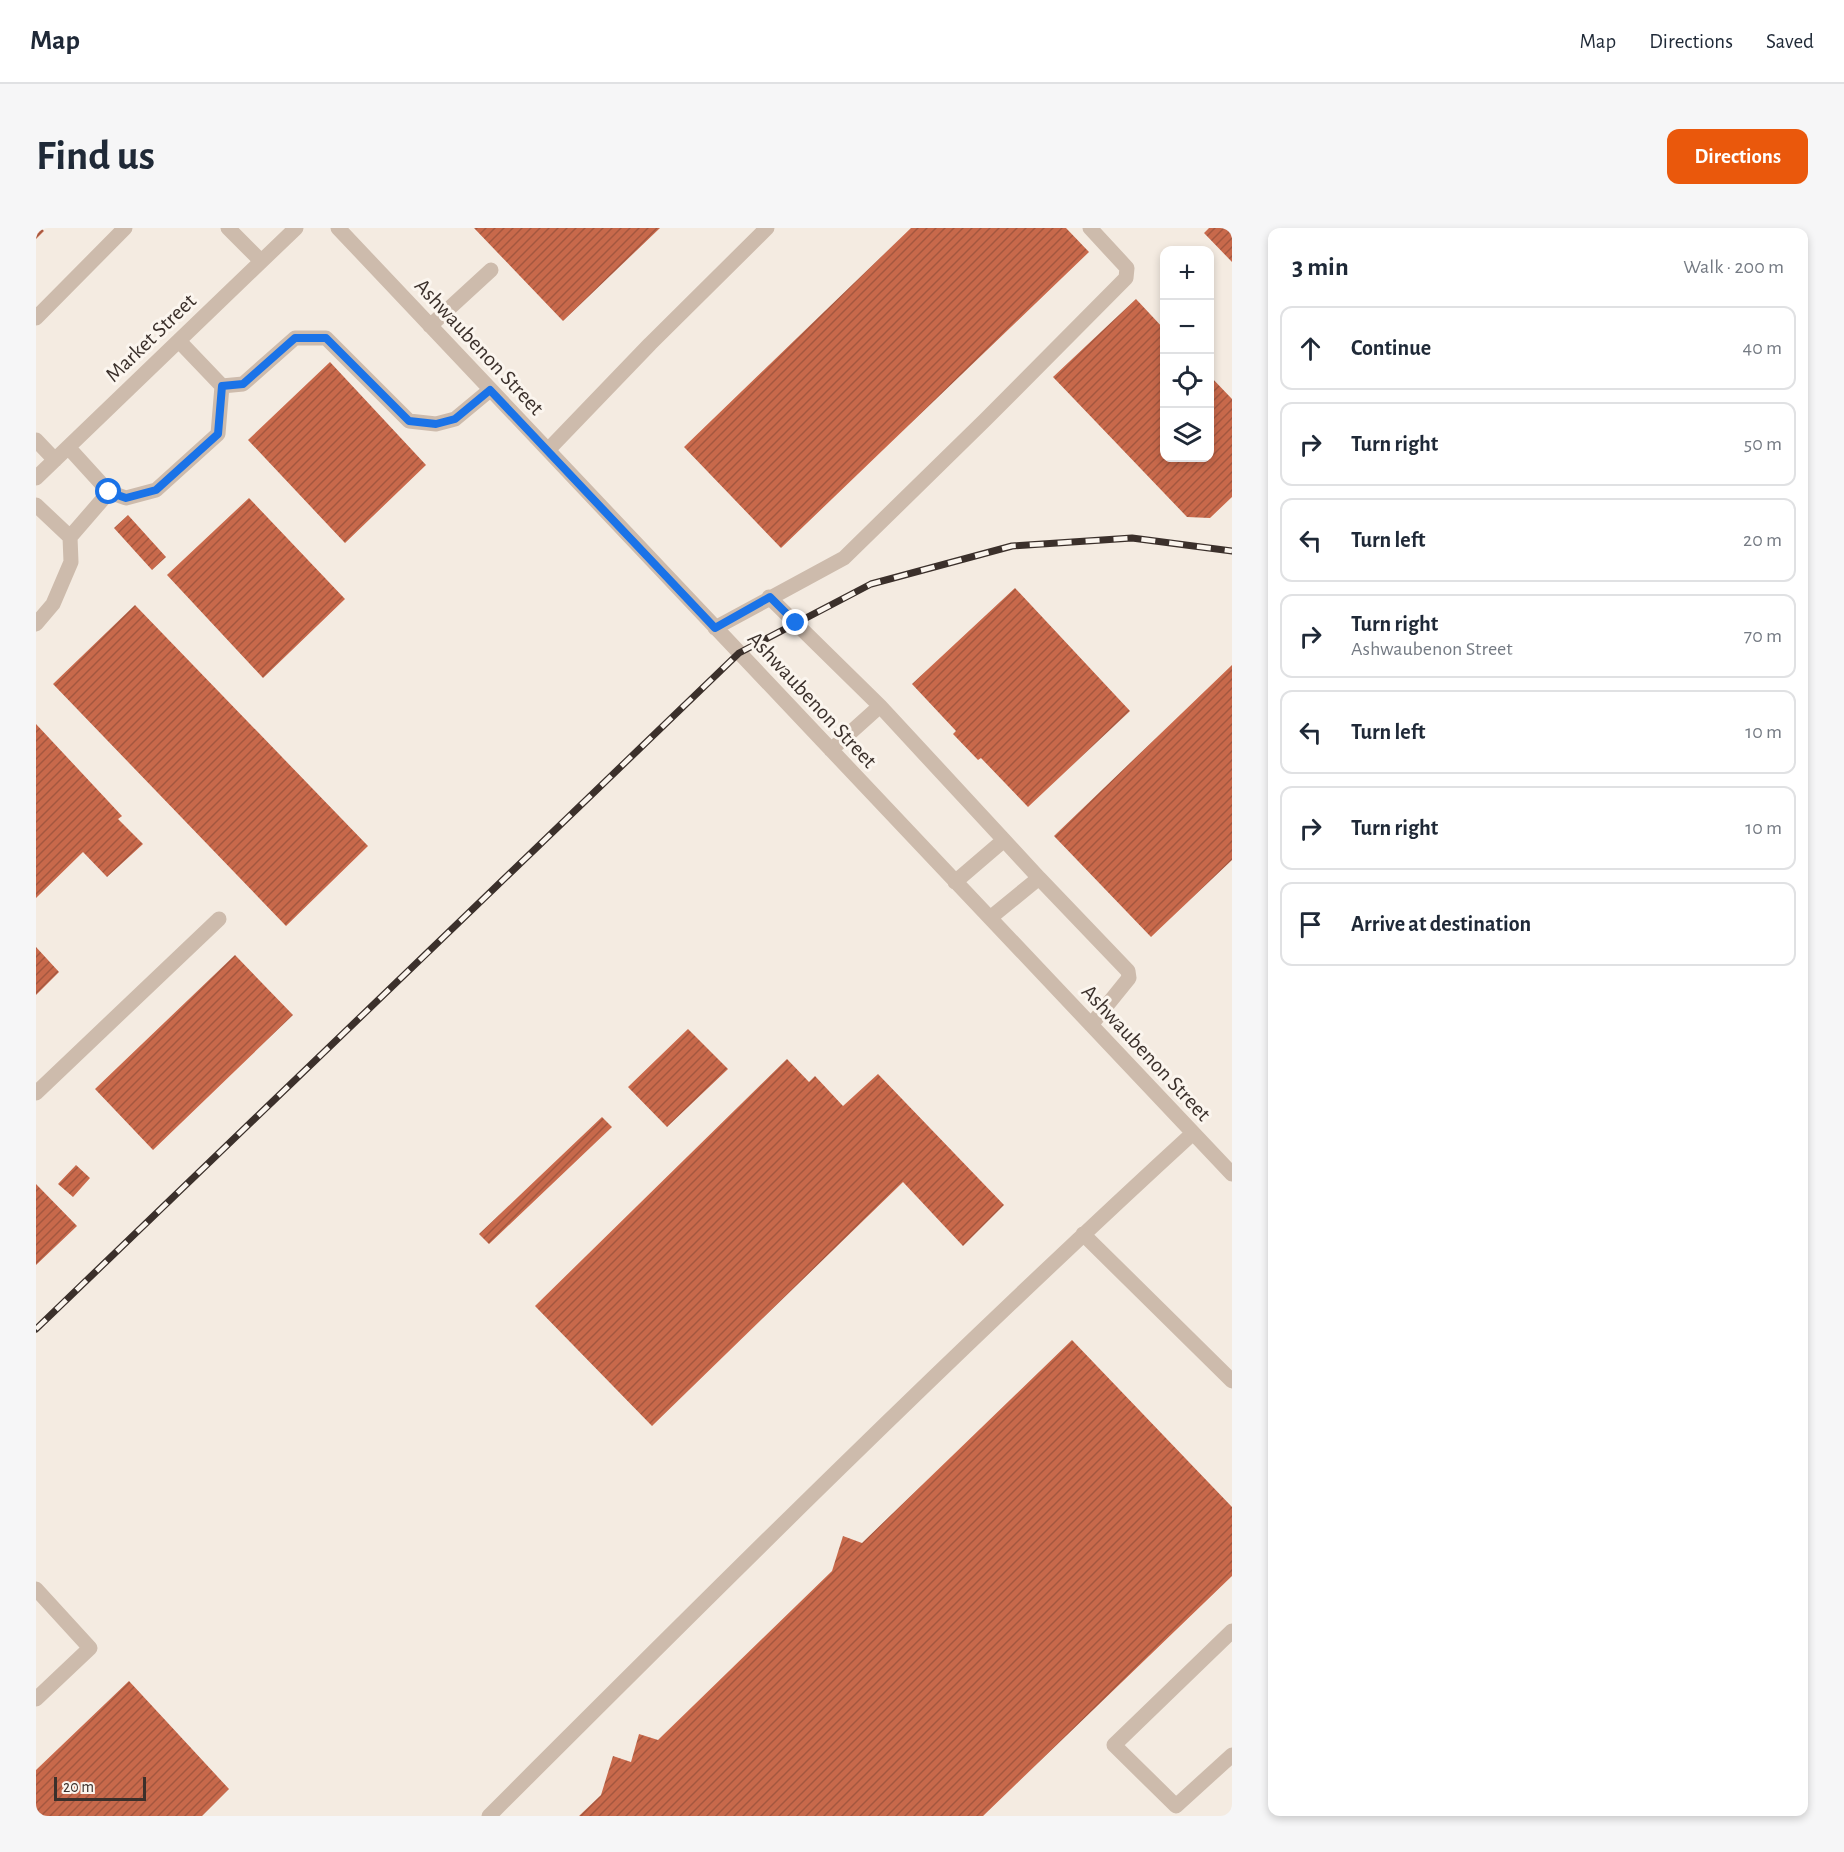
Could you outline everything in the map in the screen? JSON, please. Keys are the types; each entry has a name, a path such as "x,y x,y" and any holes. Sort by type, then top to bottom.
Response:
{"street":[{"path":"36,318 125,228"},
{"path":"228,228 261,261"},
{"name":"Market Street","path":"36,478 296,228"},
{"name":"Ashwaubenon Street","path":"338,228 1232,1174"},
{"path":"548,450 650,344 767,228"},
{"path":"715,628 844,558 1126,278 1127,268 1089,228"},
{"path":"430,326 491,270"},
{"path":"222,386 243,384 295,338 326,338 409,421 436,424 455,419 490,390"},
{"path":"68,447 109,492 126,498 156,490 218,434 222,386 179,341"},
{"path":"36,440 55,460"},
{"path":"36,624 53,604 71,562 70,537 109,492"},
{"path":"36,505 70,537"},
{"path":"770,597 880,706 1128,971 1129,978 1091,1025"},
{"path":"831,750 880,706"},
{"path":"955,882 1004,840"},
{"path":"990,918 1039,878"},
{"path":"36,1093 219,919"},
{"path":"489,1816 729,1576 1083,1234 1193,1133"},
{"path":"1083,1234 1232,1381"},
{"path":"36,1589 90,1648 36,1699"},
{"path":"1232,1631 1114,1745 1176,1806 1232,1755"}],"building":[{"path":"36,228 44,231 36,239"},
{"path":"474,228 660,228 563,321"},
{"path":"911,228 1066,228 1089,252 781,548 684,447"},
{"path":"1209,228 1232,228 1232,262 1204,233"},
{"path":"1136,299 1160,325 1160,462 1214,462 1214,380 1232,399 1232,497 1210,518 1187,517 1053,377"},
{"path":"330,362 426,465 345,543 248,440"},
{"path":"249,498 345,599 263,678 167,575"},
{"path":"128,515 166,557 152,570 114,528"},
{"path":"1015,588 1130,711 1028,807 981,758 978,760 953,734 956,731 912,684"},
{"path":"135,605 368,846 286,926 53,684"},
{"path":"1232,665 1232,860 1151,937 1054,836"},
{"path":"36,724 122,816 118,819 143,844 107,877 83,852 36,898"},
{"path":"36,947 59,972 36,995"},
{"path":"235,955 293,1015 153,1150 95,1089"},
{"path":"688,1029 728,1069 667,1127 628,1087"},
{"path":"787,1059 809,1082 815,1076 843,1106 878,1074 1004,1205 963,1246 903,1182 652,1426 535,1306"},
{"path":"602,1117 612,1127 489,1244 479,1234"},
{"path":"76,1165 90,1178 73,1197 58,1184"},
{"path":"36,1184 77,1226 36,1265"},
{"path":"1072,1340 1232,1507 1232,1576 983,1816 579,1816 601,1795 613,1756 631,1762 639,1734 658,1740 832,1571 843,1536 862,1543"},
{"path":"129,1681 229,1789 202,1816 36,1816 36,1770"}],"railway":[{"path":"36,1329 739,653 871,584 1012,546 1132,538 1232,551"}],"route":[{"path":"109,492 126,498 156,490 218,434 222,386 243,384 295,338 326,338 409,421 436,424 455,419 490,390 715,628 770,597 796,623"}]}
